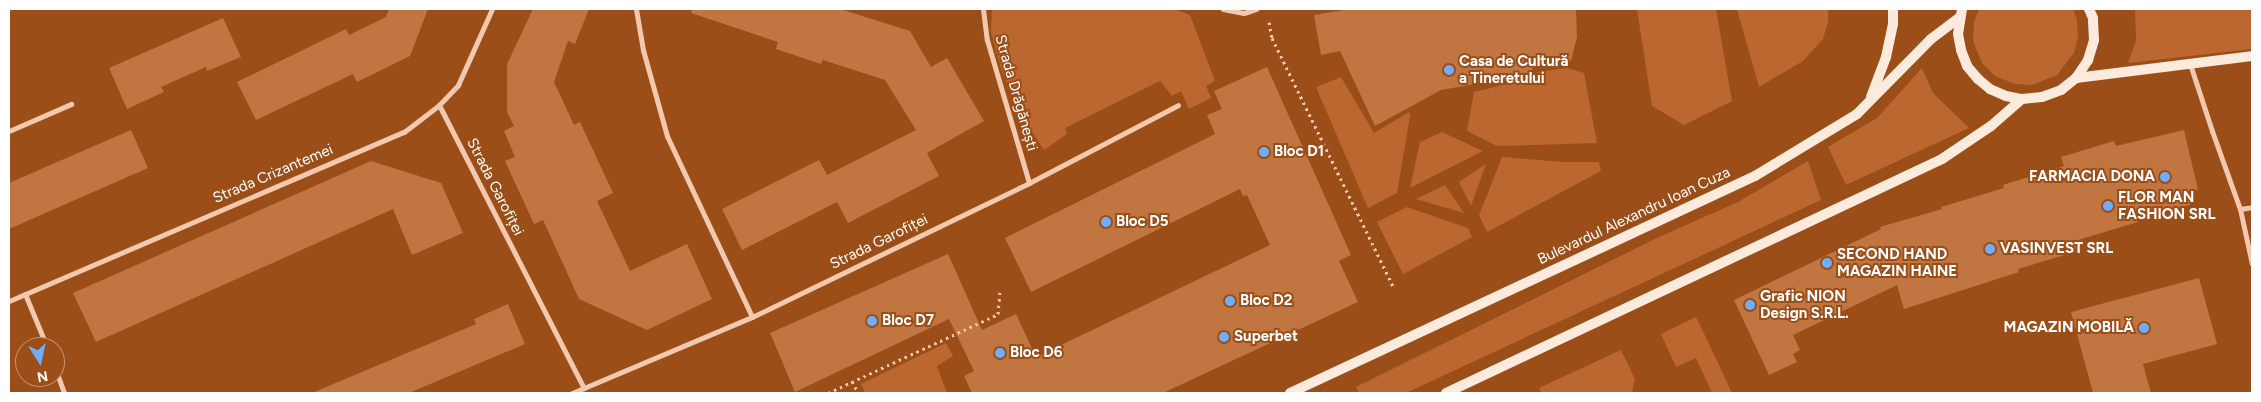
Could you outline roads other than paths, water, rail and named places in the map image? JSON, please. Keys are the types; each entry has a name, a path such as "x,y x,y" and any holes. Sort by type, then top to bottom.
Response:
{"main road":[{"path":"1868,103 1886,57 1893,24 1893,9"},
{"path":"1961,13 1958,34 1967,66 1990,89 2006,96 2022,99 2042,98 2061,90 2076,78 2088,60 2094,40 2093,18 2089,9"},
{"name":"Bulevardul Alexandru Ioan Cuza","path":"1290,393 1755,176 1824,136 1857,114 1931,39 1961,13"},
{"path":"2076,78 2252,56"},
{"path":"1446,393 1942,159 1991,126 2022,99"}],"street":[{"name":"Strada Crizantemei","path":"9,301 404,132 439,105 458,85 492,9"},
{"path":"636,9 643,50 666,136 752,317"},
{"name":"Strada Drăgănești","path":"983,9 987,40 1029,183"},
{"path":"1223,9 1244,13 1256,9"},
{"path":"2190,63 2240,209 2252,264"},
{"path":"9,131 71,104"},
{"name":"Strada Garofiței","path":"439,105 584,388"},
{"name":"Strada Garofiței","path":"572,393 752,317 1029,183 1178,105"},
{"path":"2240,209 2252,207"},
{"path":"24,294 43,337"}],"place":[{"name":"Casa de Cultură a Tineretului","path":"1449,70"},
{"name":"Bloc D1","path":"1264,152"},
{"name":"FARMACIA DONA","path":"2165,177"},
{"name":"FLOR MAN FASHION SRL","path":"2108,206"},
{"name":"Bloc D5","path":"1106,222"},
{"name":"VASINVEST SRL","path":"1990,249"},
{"name":"SECOND HAND MAGAZIN HAINE","path":"1827,263"},
{"name":"Bloc D2","path":"1230,301"},
{"name":"Grafic NION Design S.R.L.","path":"1750,305"},
{"name":"Bloc D7","path":"872,321"},
{"name":"MAGAZIN MOBILĂ","path":"2144,328"},
{"name":"Superbet","path":"1224,337"},
{"name":"Bloc D6","path":"1000,353"}]}
